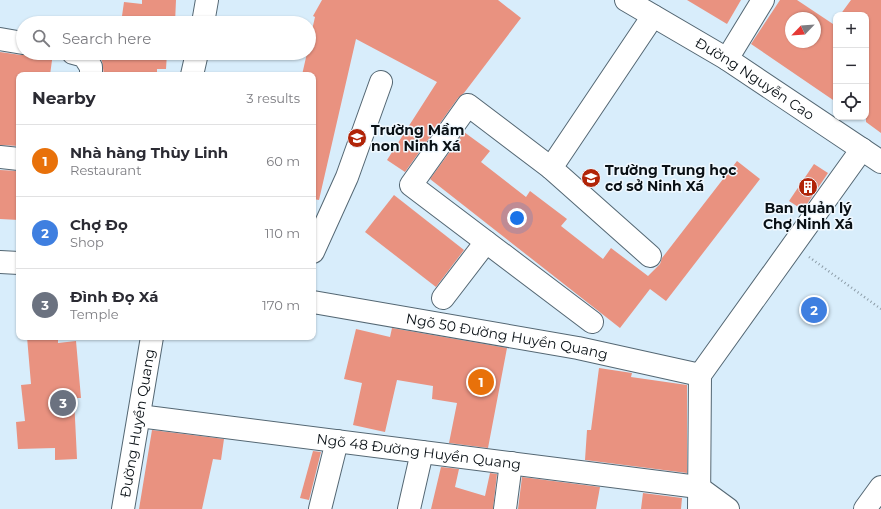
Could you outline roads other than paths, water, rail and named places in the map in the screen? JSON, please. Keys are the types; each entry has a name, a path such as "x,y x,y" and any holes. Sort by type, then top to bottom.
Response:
{"street":[{"path":"204,16 207,0"},
{"name":"Đường Nguyễn Cao","path":"626,0 727,59 881,162"},
{"path":"727,59 763,0"},
{"path":"551,168 653,16"},
{"path":"0,39 16,42"},
{"path":"87,60 91,67 91,72"},
{"path":"193,72 195,60"},
{"path":"316,246 348,177 381,82"},
{"path":"592,322 411,185 468,105 551,168 650,256"},
{"path":"699,509 700,375 862,149"},
{"path":"0,157 16,159"},
{"path":"443,298 486,242"},
{"path":"0,262 16,263"},
{"name":"Ngõ 50 Đường Huyền Quang","path":"316,303 578,348 700,375"},
{"name":"Đường Huyền Quang","path":"123,509 152,340"},
{"name":"Ngõ 48 Đường Huyền Quang","path":"139,416 698,486"},
{"path":"320,509 337,441"},
{"path":"409,509 422,452"},
{"path":"505,509 511,463"},
{"path":"698,486 728,509"},
{"path":"865,509 881,487"}],"place":[{"name":"Trường Mầm non Ninh Xá","path":"357,138"},
{"name":"Trường Trung học cơ sở Ninh Xá","path":"591,178"},
{"name":"Ban quản lý Chợ Ninh Xá","path":"808,187"},
{"name":"Chợ Đọ","path":"814,310"},
{"name":"Nhà hàng Thùy Linh","path":"481,382"},
{"name":"Đình Đọ Xá","path":"63,403"}]}
